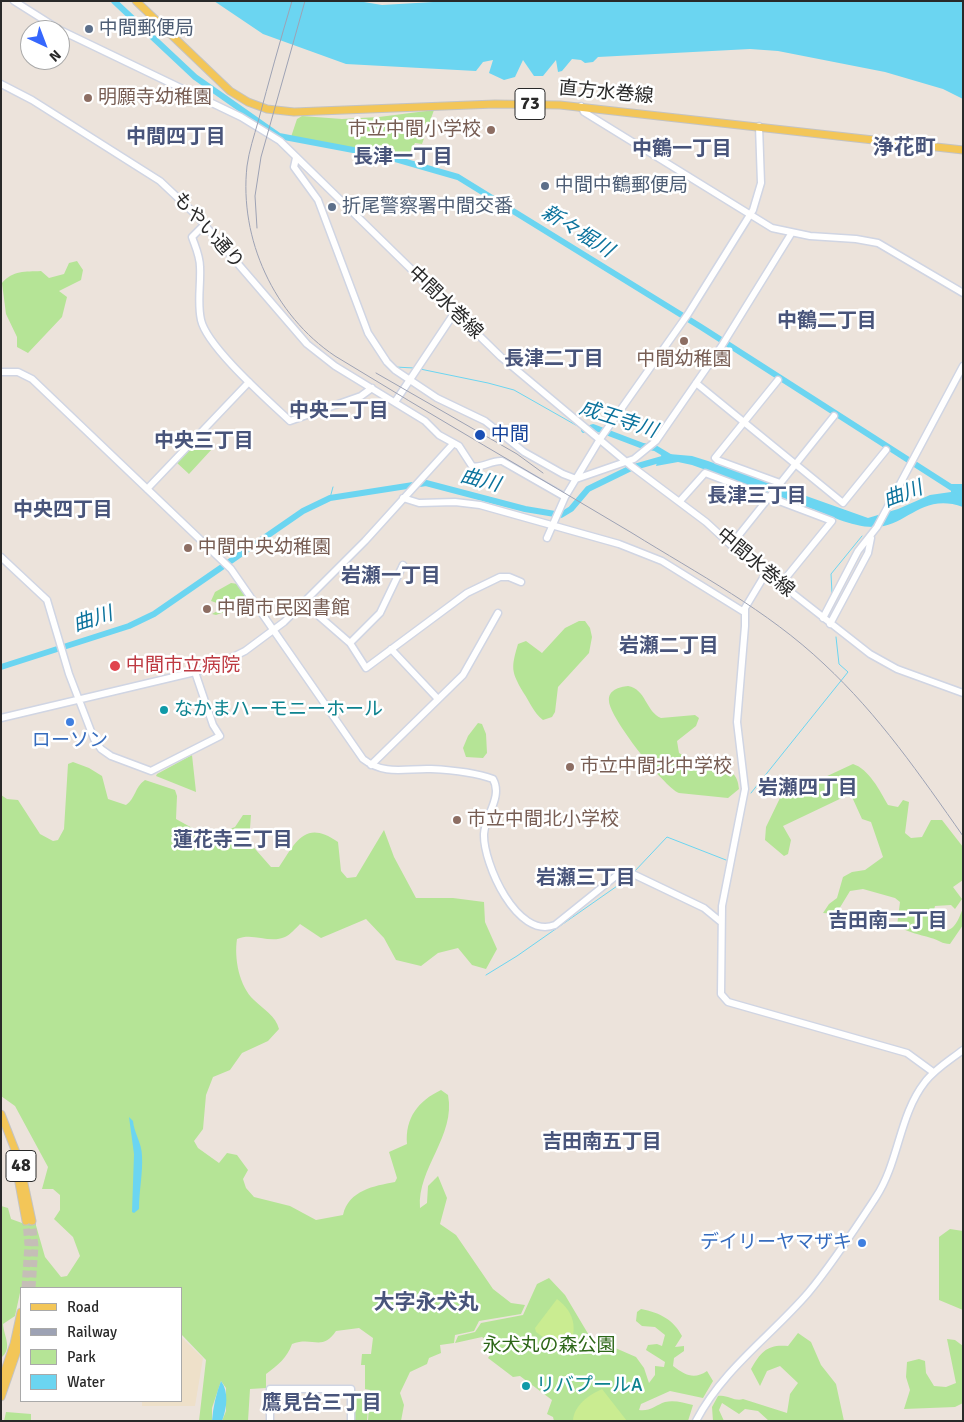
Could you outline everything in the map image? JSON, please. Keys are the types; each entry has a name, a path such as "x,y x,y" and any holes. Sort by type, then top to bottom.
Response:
{"main road":[{"name":"直方水巻線","path":"136,1 230,91 248,102 267,109 294,112 495,104 581,106 963,150"},
{"name":"48","path":"1,1114 19,1160 29,1221 19,1178 1,1125"},
{"path":"1,1382 14,1344 20,1317"},
{"path":"1,1397 20,1342"}],"street":[{"name":"中間水巻線","path":"14,1 60,30 241,117 280,141 502,357 628,463 680,501 780,585 870,654 897,669 963,693"},
{"name":"もやい通り","path":"1,84 32,100 144,169 173,192 204,225 299,336 328,360 425,421 439,435 461,448 474,468 495,461 502,461 564,499"},
{"path":"581,106 584,112 772,228 791,234 856,239 878,243 963,293"},
{"path":"547,538 564,499 600,439 686,318 750,215 761,183 759,126"},
{"path":"296,158 294,167 318,200 373,343 391,366 447,403 485,421 524,452 563,474 576,479 628,463 656,441 724,342 791,234"},
{"path":"204,225 192,237 200,265 198,290 201,322 222,353 249,382 290,420 361,396 372,388"},
{"path":"395,402 455,312"},
{"path":"830,624 868,553 877,527 963,366"},
{"path":"1,372 18,372 32,380 230,567 356,750 371,765 397,771 448,770 493,779 497,792 485,826 486,850 490,864 511,907 527,922 546,927 554,925 616,876 627,874 635,875 704,908 722,922"},
{"path":"778,380 716,459 779,484"},
{"path":"147,489 249,382"},
{"path":"696,383 843,503 886,450"},
{"path":"731,545 834,416"},
{"path":"1,718 194,672 215,666 245,651 275,630 304,602 365,541 453,444"},
{"path":"680,501 705,474 770,496 832,521 780,585"},
{"path":"403,498 419,503 455,502 480,505 554,522 662,561 744,612"},
{"path":"823,618 858,551 872,537"},
{"path":"1,557 45,596 94,739 101,749 111,756 151,771 220,736 194,672"},
{"path":"350,643 380,613 403,565"},
{"path":"766,573 744,612 745,626 737,722 745,790 727,872 722,922 721,994 724,1000 907,1053 933,1072"},
{"path":"304,602 350,643 366,668 472,590 500,577 513,578 521,582"},
{"path":"371,765 463,674 498,613"},
{"path":"391,650 438,699"},
{"path":"950,1060 963,1044"},
{"path":"696,1421 721,1382 808,1293 859,1223 881,1187 915,1097 933,1072 963,1050"},
{"path":"270,1421 270,1389 351,1389 351,1421"}],"shaded area":[{"path":"182,1338 203,1358 195,1406 142,1406 142,1402 182,1402"}],"green space":[{"path":"434,110 422,144 415,143 407,158 351,150 291,137 297,119 302,116 342,119 379,117"},
{"path":"77,261 83,270 81,280 59,291 67,297 62,317 28,353 17,347 17,337 6,314 2,283 10,276 20,272 41,271 49,278 64,274 69,263"},
{"path":"201,436 212,449 189,474 176,462"},
{"path":"231,583 238,584 245,596 228,607 230,610 216,615 212,614 219,610 217,603 211,601 215,592"},
{"path":"579,621 585,621 590,628 592,637 589,653 558,687 555,712 552,717 543,720 532,707 514,674 513,664 518,644 526,641 542,653 565,628"},
{"path":"628,686 639,691 652,711 661,718 695,715 699,718 696,726 677,741 679,753 724,767 732,772 737,779 739,789 728,798 679,793 672,788 638,751 611,709 610,694 618,688"},
{"path":"478,723 482,724 486,734 487,753 483,758 466,757 463,748 468,736"},
{"path":"192,755 196,792 156,776 157,774"},
{"path":"73,762 89,768 102,776 108,799 126,805 145,780 175,790 177,796 176,819 194,829 225,831 235,827 243,815 251,815 249,842 271,867 279,867 302,836 309,833 317,833 327,835 338,842 341,871 347,878 356,877 384,830 394,857 416,898 453,898 484,902 485,922 497,949 486,969 472,965 458,948 438,953 421,966 396,960 384,938 366,919 321,938 300,924 289,935 279,939 243,937 237,939 236,955 241,980 254,1000 272,1016 279,1029 268,1041 242,1053 230,1070 213,1077 206,1095 203,1129 194,1141 198,1148 219,1163 227,1153 237,1155 248,1170 243,1179 246,1188 254,1197 290,1206 316,1220 343,1215 351,1200 363,1191 395,1182 397,1178 389,1152 407,1144 408,1126 411,1118 426,1099 441,1090 448,1095 449,1110 447,1124 424,1179 420,1208 427,1203 428,1186 438,1176 447,1198 440,1224 456,1235 493,1289 511,1303 525,1305 521,1314 479,1321 474,1331 455,1335 454,1343 440,1345 441,1353 429,1358 427,1364 410,1372 400,1393 404,1405 401,1421 368,1421 370,1390 365,1389 365,1365 361,1365 362,1354 371,1354 373,1338 359,1328 336,1331 326,1341 292,1344 282,1361 266,1374 266,1388 250,1389 248,1421 222,1421 226,1411 226,1388 221,1381 212,1408 212,1421 199,1421 206,1360 182,1335 182,1287 20,1287 15,1316 3,1324 7,1350 1,1358 1,1206 8,1208 11,1219 22,1223 35,1222 45,1257 61,1277 67,1276 80,1256 73,1237 54,1219 60,1210 60,1195 53,1189 42,1189 48,1167 15,1106 1,1096 1,795 7,799 18,800 40,834 53,841 58,840 64,829 68,764"},
{"path":"853,764 869,775 888,805 898,807 903,800 909,802 905,833 911,838 922,837 931,820 942,820 963,847 963,880 953,887 962,899 955,909 951,905 935,906 930,928 939,931 949,930 956,924 963,908 963,925 950,944 910,932 897,926 900,902 895,898 863,889 850,891 836,914 823,913 829,904 837,898 843,877 852,872 865,870 883,857 871,822 862,819 852,797 846,796 783,826 791,840 788,854 784,856 765,840 766,827 780,798"},
{"path":"950,1229 963,1231 963,1310 939,1300 939,1237"},
{"name":"永犬丸の森公園","path":"549,1278 565,1295 590,1337 636,1357 644,1368 649,1383 655,1375 655,1366 664,1367 665,1362 646,1350 648,1345 657,1344 662,1346 665,1335 655,1327 642,1326 636,1321 637,1312 641,1309 654,1313 674,1325 682,1336 675,1347 684,1346 684,1351 674,1358 673,1366 682,1372 694,1376 707,1371 713,1381 703,1398 670,1391 641,1404 639,1410 649,1409 669,1401 686,1403 693,1405 688,1421 554,1421 553,1417 547,1414 552,1400 520,1376 513,1377 488,1358 496,1347 482,1337 455,1343 458,1336 475,1332 481,1323 523,1315 537,1284"},
{"path":"557,1299 572,1317 574,1331 565,1353 536,1332 535,1328"},
{"path":"798,1333 811,1342 821,1365 836,1384 844,1421 769,1421 758,1411 745,1409 739,1414 722,1403 719,1410 724,1421 713,1421 712,1407 718,1396 737,1400 743,1399 787,1413 790,1394 798,1383 780,1366 767,1371 760,1386 751,1369 762,1353 775,1346 788,1346"},
{"path":"947,1339 955,1340 963,1346 963,1403 955,1407 904,1409 910,1390 906,1377 907,1362 919,1359 925,1361 926,1373 934,1386 946,1387 956,1383"},
{"path":"602,1389 627,1421 573,1421 579,1405 592,1394"},
{"path":"354,1391 369,1391 367,1421 354,1421"},
{"path":"6,1412 31,1414 31,1421 4,1421"}],"water":[{"path":"214,1 358,1 382,5 450,1 963,1 963,99 943,89 885,72 778,51 750,49 598,57 593,62 585,63 581,60 572,59 562,71 558,72 556,60 543,76 534,76 523,60 515,77 504,80 489,73 493,60 483,62 476,71 346,64 263,34"},
{"path":"661,455 692,456 708,461 868,518 898,509 930,495 951,492 951,484 963,484 963,507 936,504 925,507 885,526 856,525 692,465 678,462 656,466 658,459 662,458"},
{"path":"129,1117 133,1121 142,1156 139,1209 134,1213 132,1212 134,1154"},
{"path":"221,1381 226,1395 225,1411 222,1421 212,1421 215,1401"}],"waterway":[{"name":"新々堀川","path":"114,1 195,77 279,136 385,156 458,177 701,327 963,495"},
{"name":"成王寺川","path":"395,367 414,368"},
{"name":"成王寺川","path":"420,369 514,390 581,428"},
{"name":"成王寺川","path":"584,430 593,427 643,446 655,448 670,457"},
{"name":"曲川","path":"1,667 129,626 154,614 303,511 330,498 426,483 525,509 561,515 571,509 588,489 631,468 666,458"},
{"path":"330,498 333,487"},
{"path":"832,593 831,574 862,536"},
{"path":"751,793 848,672 839,664 836,637"},
{"path":"634,872 667,837 726,860"},
{"path":"486,975 517,956 630,877"}],"tunnel":[{"path":"25,1287 28,1245 26,1221"},
{"path":"32,1221 35,1246 32,1287"}],"railway":[{"path":"292,1 250,149 246,193 249,221 255,247 265,273 278,297 294,319 313,339 335,356 707,578 779,627 824,664 863,704 898,746 963,836"},
{"path":"257,228 255,196 261,157 305,1"},
{"path":"376,373 517,454 543,473"}],"place":[{"name":"中間郵便局","path":"89,29"},
{"name":"明願寺幼稚園","path":"88,98"},
{"name":"市立中間小学校","path":"491,130"},
{"name":"中間中鶴郵便局","path":"545,186"},
{"name":"折尾警察署中間交番","path":"332,207"},
{"name":"中間幼稚園","path":"684,341"},
{"name":"中間","path":"480,435"},
{"name":"中間中央幼稚園","path":"188,548"},
{"name":"中間市民図書館","path":"207,609"},
{"name":"中間市立病院","path":"115,666"},
{"name":"なかまハーモニーホール","path":"164,710"},
{"name":"ローソン","path":"70,722"},
{"name":"市立中間北中学校","path":"570,767"},
{"name":"市立中間北小学校","path":"457,820"},
{"name":"デイリーヤマザキ","path":"862,1243"},
{"name":"リバプールA","path":"526,1386"}],"district":[{"name":"中間四丁目","path":"176,138"},
{"name":"浄花町","path":"904,148"},
{"name":"中鶴一丁目","path":"682,150"},
{"name":"長津一丁目","path":"403,158"},
{"name":"中鶴二丁目","path":"827,322"},
{"name":"長津二丁目","path":"554,360"},
{"name":"中央二丁目","path":"339,412"},
{"name":"中央三丁目","path":"204,442"},
{"name":"長津三丁目","path":"757,497"},
{"name":"中央四丁目","path":"63,511"},
{"name":"岩瀬一丁目","path":"391,577"},
{"name":"岩瀬二丁目","path":"669,647"},
{"name":"岩瀬四丁目","path":"808,789"},
{"name":"蓮花寺三丁目","path":"233,841"},
{"name":"岩瀬三丁目","path":"586,879"},
{"name":"吉田南二丁目","path":"888,922"},
{"name":"吉田南五丁目","path":"602,1143"},
{"name":"大字永犬丸","path":"426,1303"},
{"name":"鷹見台三丁目","path":"322,1404"}]}
